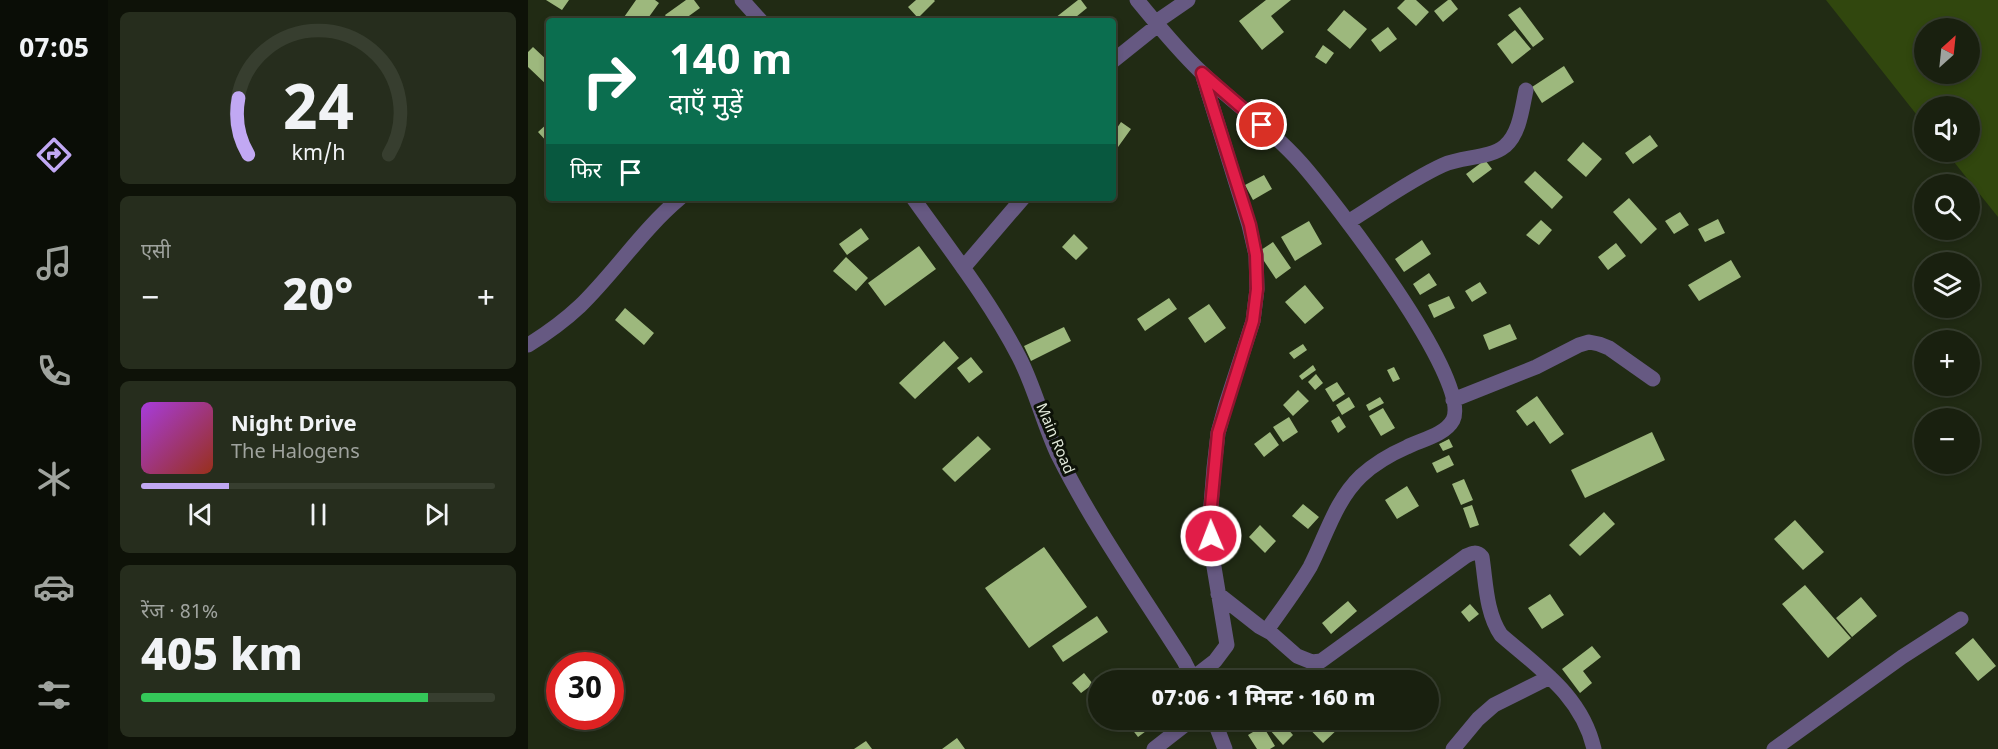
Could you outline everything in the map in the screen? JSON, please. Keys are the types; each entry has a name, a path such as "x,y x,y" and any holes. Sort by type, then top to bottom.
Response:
{"street":[{"path":"742,0 758,18"},
{"path":"1137,0 1202,73 1281,142 1302,164 1348,222 1420,325 1444,374 1453,400 1455,414 1448,426 1385,458 1361,476 1334,515 1311,565 1266,630"},
{"path":"1116,58 1188,0"},
{"path":"1202,73 1250,225 1256,255 1257,289 1253,321 1218,433 1210,517 1218,594 1227,645 1204,670"},
{"path":"1348,222 1444,165 1494,152 1504,146 1512,139 1517,127 1526,90"},
{"path":"528,345 580,307 653,222 677,201"},
{"name":"Main Road","path":"915,201 963,268 1020,359 1057,453 1076,488 1188,670"},
{"path":"963,268 1020,201"},
{"path":"1453,400 1536,367 1589,342 1609,348 1653,379"},
{"path":"1218,594 1297,656 1312,662 1321,661 1466,556 1475,552 1482,557 1494,625 1501,635 1558,684 1581,712 1594,749"},
{"path":"1774,749 1902,657 1961,619"},
{"path":"1453,749 1478,719 1494,705 1550,677"},
{"path":"1154,749 1178,730"},
{"path":"1217,730 1224,749"}],"shaded area":[{"path":"1826,0 1998,0 1998,217 1980,194 1980,174 1964,174 1954,162 1980,162 1980,96 1914,96 1914,111"}],"building":[{"path":"546,0 569,0 562,10"},
{"path":"636,0 655,0 659,3 648,18 623,18"},
{"path":"686,0 694,0 700,8 686,18 667,18 665,15"},
{"path":"916,0 935,1 918,18 908,7"},
{"path":"1078,0 1081,0 1087,8 1075,18 1055,18"},
{"path":"1266,0 1291,0 1271,16 1284,32 1262,50 1239,21"},
{"path":"1405,0 1416,0 1429,12 1416,26 1397,8"},
{"path":"1451,0 1458,9 1443,22 1434,11"},
{"path":"1520,7 1544,39 1533,47 1508,15"},
{"path":"1344,10 1367,29 1350,49 1327,30"},
{"path":"1388,27 1397,39 1380,52 1371,40"},
{"path":"1515,30 1531,49 1512,64 1497,44"},
{"path":"1323,45 1334,53 1326,64 1315,57"},
{"path":"533,47 546,59 546,84 528,67 528,52"},
{"path":"1564,66 1574,82 1542,103 1532,87"},
{"path":"1121,122 1131,129 1116,150 1116,130"},
{"path":"546,125 546,141 538,132"},
{"path":"1650,135 1658,146 1633,164 1625,153"},
{"path":"1583,142 1602,159 1586,177 1567,160"},
{"path":"1485,160 1492,169 1473,183 1466,174"},
{"path":"1535,171 1563,197 1552,209 1524,182"},
{"path":"1264,175 1272,189 1253,200 1245,185"},
{"path":"1629,198 1657,229 1641,244 1613,212"},
{"path":"1680,212 1689,225 1674,234 1665,221"},
{"path":"1718,219 1725,233 1705,242 1698,229"},
{"path":"1541,220 1552,230 1539,245 1526,235"},
{"path":"1309,221 1322,244 1295,261 1281,237"},
{"path":"861,228 869,239 847,255 839,244"},
{"path":"1074,234 1088,248 1076,260 1062,247"},
{"path":"1422,240 1431,254 1404,272 1395,259"},
{"path":"1273,242 1291,268 1276,279 1258,252"},
{"path":"1616,243 1626,256 1608,270 1598,257"},
{"path":"919,246 936,269 885,306 868,283"},
{"path":"846,257 868,278 856,291 833,271"},
{"path":"1731,260 1741,277 1699,301 1688,285"},
{"path":"1429,273 1437,285 1420,295 1413,284"},
{"path":"1480,282 1487,293 1472,302 1465,291"},
{"path":"1305,285 1324,308 1305,324 1285,302"},
{"path":"1449,296 1455,308 1434,318 1428,305"},
{"path":"1169,298 1177,309 1145,331 1137,319"},
{"path":"1209,304 1226,328 1205,343 1188,318"},
{"path":"625,308 654,333 644,345 615,320"},
{"path":"1510,324 1517,339 1489,350 1483,335"},
{"path":"1064,327 1071,341 1031,361 1024,346"},
{"path":"944,341 959,358 915,399 899,383"},
{"path":"1303,344 1307,350 1294,359 1289,353"},
{"path":"971,357 983,372 969,383 957,368"},
{"path":"1313,365 1316,370 1302,380 1299,376"},
{"path":"1394,367 1400,379 1393,382 1387,370"},
{"path":"1316,374 1323,383 1315,390 1308,382"},
{"path":"1337,382 1345,394 1333,402 1325,389"},
{"path":"1298,390 1309,401 1293,416 1283,405"},
{"path":"1537,396 1564,434 1550,444 1534,421 1527,426 1516,411"},
{"path":"1349,397 1355,407 1342,415 1336,405"},
{"path":"1380,397 1384,403 1369,411 1366,405"},
{"path":"1383,408 1395,428 1381,436 1369,416"},
{"path":"1339,416 1346,427 1338,433 1331,421"},
{"path":"1289,417 1298,432 1283,442 1273,427"},
{"path":"1270,432 1279,445 1264,457 1254,444"},
{"path":"1652,432 1665,460 1585,498 1571,470"},
{"path":"978,436 991,449 955,482 942,469"},
{"path":"1449,439 1453,447 1443,451 1439,444"},
{"path":"1449,455 1454,465 1437,473 1432,463"},
{"path":"1464,479 1473,500 1461,505 1452,484"},
{"path":"1407,486 1419,506 1397,519 1385,500"},
{"path":"1303,504 1319,517 1308,529 1292,516"},
{"path":"1472,505 1479,525 1470,528 1463,508"},
{"path":"1604,512 1615,524 1580,556 1569,545"},
{"path":"1795,520 1824,552 1803,570 1774,539"},
{"path":"1260,525 1276,541 1265,553 1249,537"},
{"path":"1044,547 1087,607 1029,648 985,588"},
{"path":"1805,585 1851,638 1828,658 1782,604"},
{"path":"1550,594 1564,615 1542,629 1528,608"},
{"path":"1861,597 1877,616 1852,637 1836,618"},
{"path":"1348,601 1357,611 1331,634 1322,623"},
{"path":"1470,604 1479,614 1469,622 1461,612"},
{"path":"1097,616 1108,632 1063,662 1052,646"},
{"path":"1973,638 1996,666 1978,681 1955,653"},
{"path":"1592,646 1601,657 1583,671 1592,683 1580,693 1562,669"},
{"path":"1084,673 1088,678 1088,688 1081,693 1072,683"},
{"path":"1133,730 1147,730 1138,737"},
{"path":"1256,730 1265,730 1275,746 1270,749 1257,749 1248,735"},
{"path":"1270,730 1289,730 1293,735 1283,745"},
{"path":"1311,730 1337,730 1323,743"},
{"path":"957,738 965,749 942,749"},
{"path":"866,741 872,749 854,749"}],"route":[{"path":"1211,536 1210,517 1218,433 1253,321 1257,289 1256,255 1250,225 1202,73 1262,125"}]}
